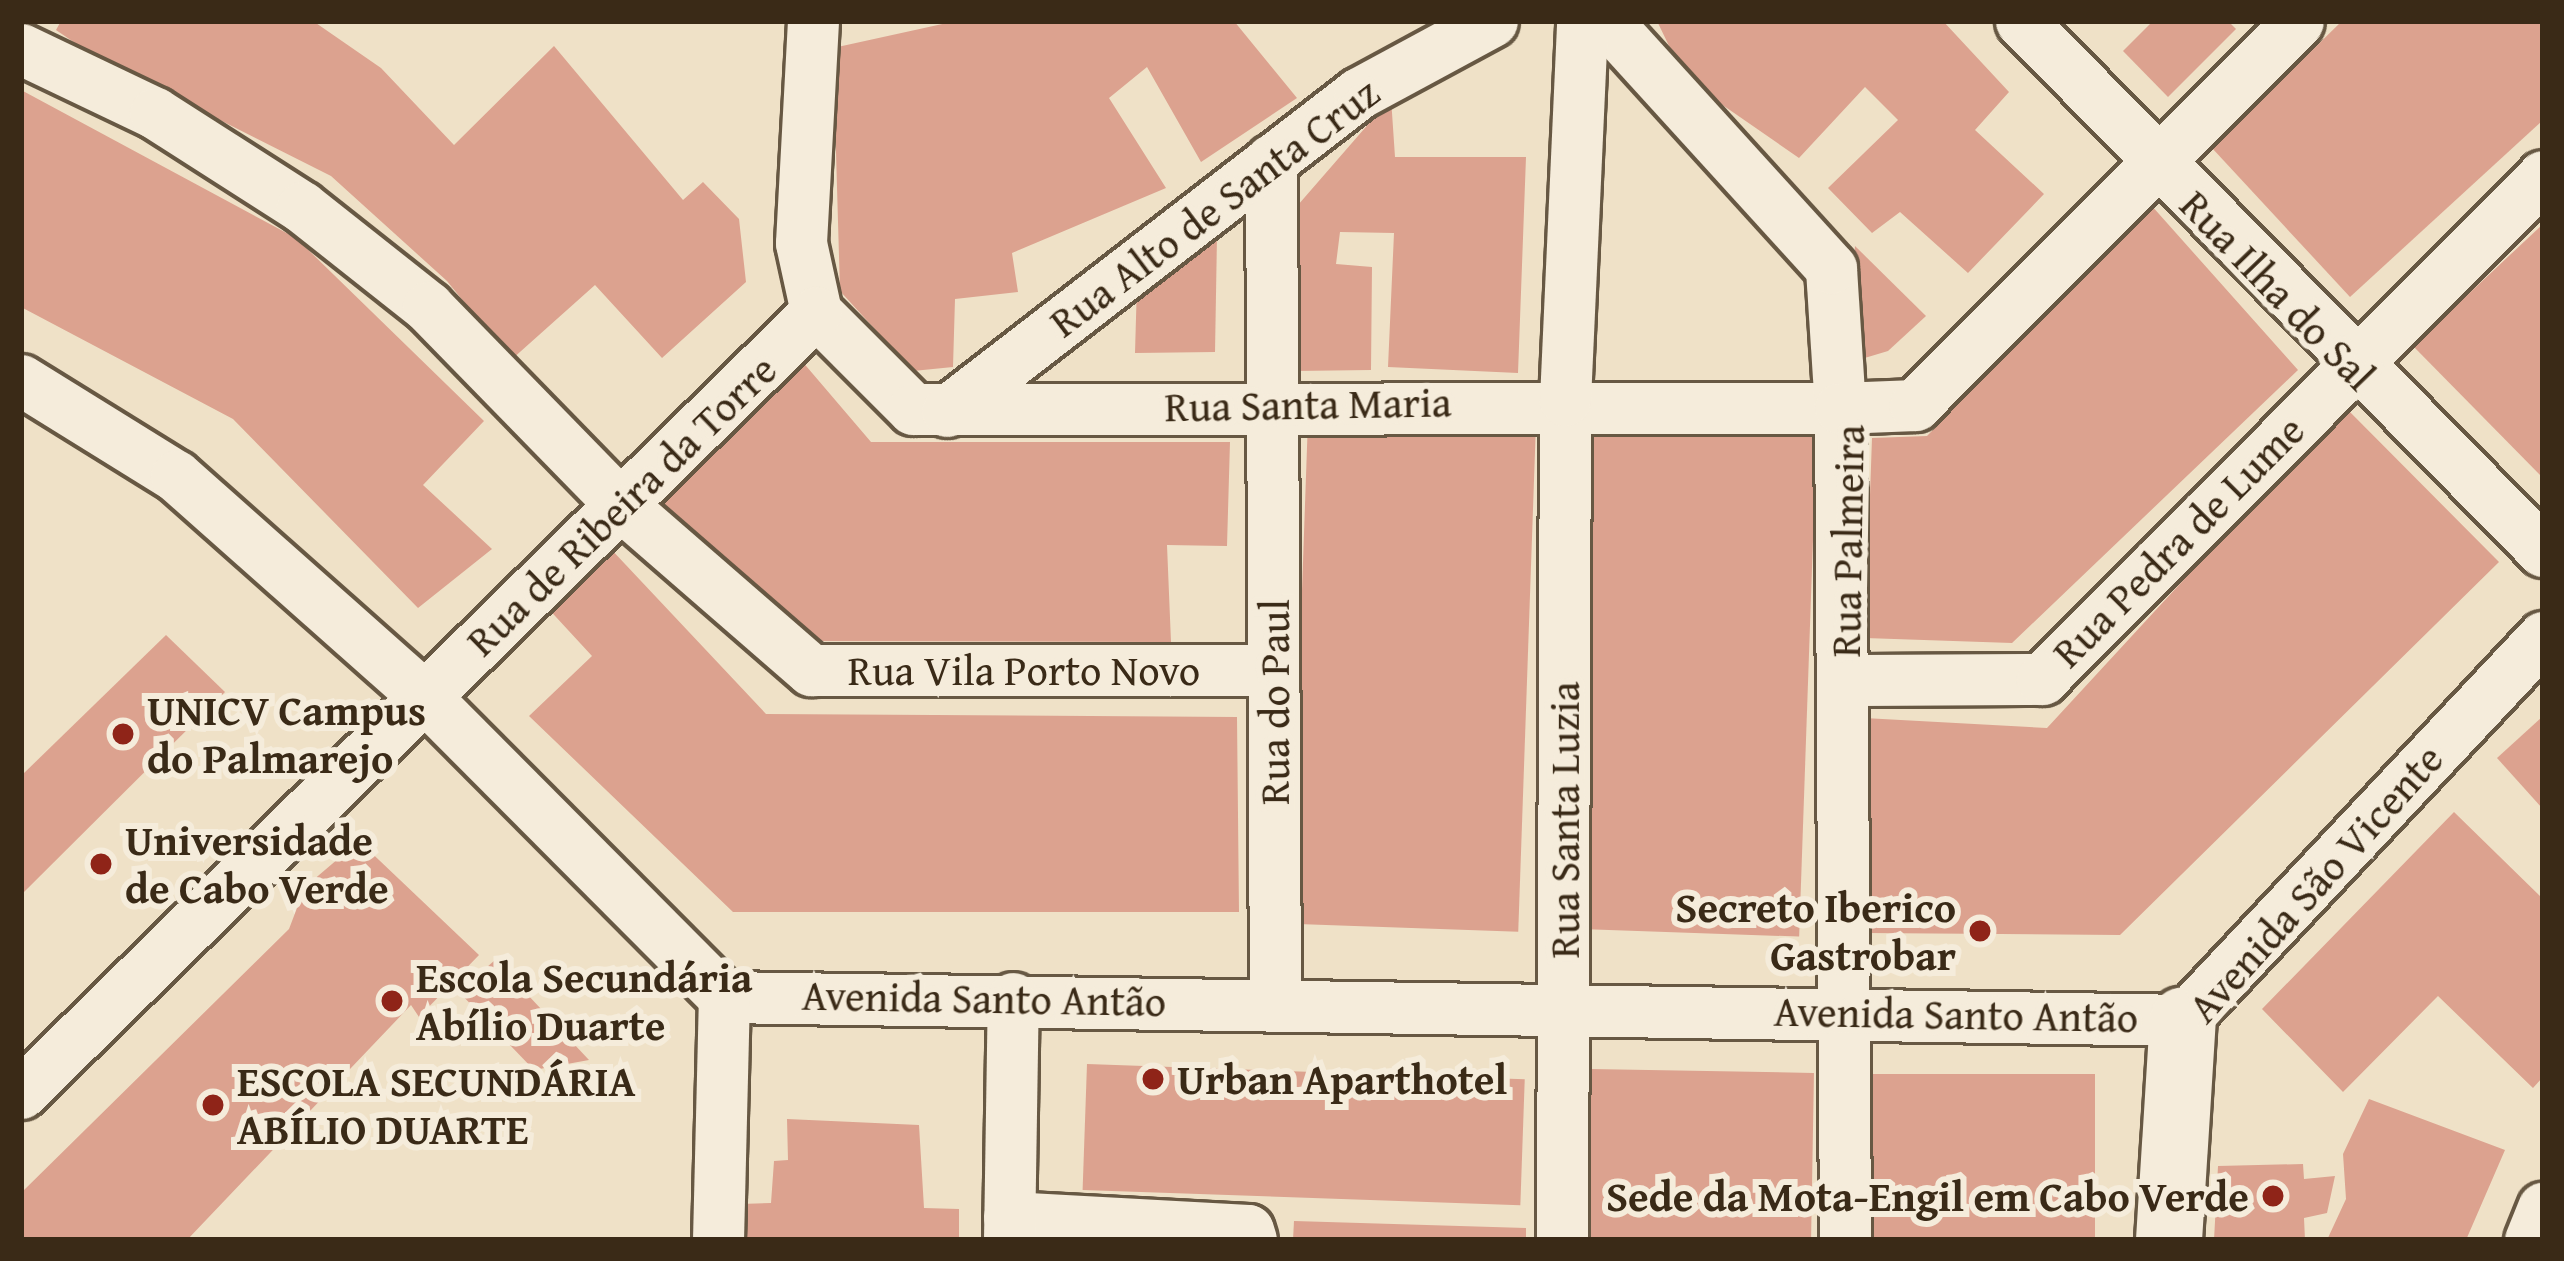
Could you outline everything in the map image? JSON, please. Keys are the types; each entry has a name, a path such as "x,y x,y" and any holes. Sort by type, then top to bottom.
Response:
{"street":[{"path":"813,21 802,243 817,312"},
{"name":"Rua Alto de Santa Cruz","path":"947,411 1359,93 1492,21"},
{"name":"Rua Santa Luzia","path":"1562,1240 1565,400 1582,21"},
{"path":"1606,21 1831,268 1840,408"},
{"name":"Rua Ilha do Sal","path":"2021,21 2351,366 2543,551"},
{"name":"Rua Palmeira","path":"1844,1240 1845,680 1840,408 1916,405 2298,21"},
{"name":"Rua Vila Porto Novo","path":"29,47 155,112 302,207 428,307 621,505 811,670 1273,670"},
{"name":"Rua do Paul","path":"1271,160 1275,1002"},
{"name":"Rua Pedra de Lume","path":"1845,680 2042,679 2543,176"},
{"name":"Rua Santa Maria","path":"817,312 884,391 947,411 1565,400 1840,408"},
{"name":"Rua de Ribeira da Torre","path":"21,1093 817,312"},
{"path":"21,380 176,476 425,697 724,997 718,1240"},
{"name":"Avenida São Vicente","path":"2169,1240 2183,1020 2543,637"},
{"name":"Avenida Santo Antão","path":"724,997 1844,1010 2183,1020"},
{"path":"1013,998 1009,1228 1248,1230 1251,1240"},
{"path":"2530,1240 2543,1207"}],"building":[{"path":"61,21 313,21 381,68 454,145 554,46 683,200 703,182 739,219 746,282 662,358 595,285 511,360 447,281 331,176 97,58 56,30"},
{"path":"956,21 1234,21 1297,98 1201,162 1147,67 1109,98 1166,188 1012,253 1018,292 955,299 953,367 913,371 840,291 833,48"},
{"path":"1657,21 1943,21 2009,92 1975,130 2044,194 1968,273 1900,212 1872,233 1828,188 1898,120 1865,87 1799,158 1685,79"},
{"path":"2153,21 2228,21 2236,29 2168,97 2123,51"},
{"path":"2342,21 2543,21 2543,120 2350,297 2212,148"},
{"path":"23,91 296,238 484,421 423,485 492,549 418,608 233,419 21,307"},
{"path":"1391,98 1395,157 1526,157 1518,373 1388,367 1394,233 1340,232 1336,264 1372,267 1371,370 1295,371 1298,205"},
{"path":"2151,205 2298,370 2012,643 1865,638 1872,438 1927,436"},
{"path":"2543,224 2543,478 2413,346"},
{"path":"1217,236 1215,352 1135,353 1137,283"},
{"path":"1855,246 1926,316 1888,351 1848,363"},
{"path":"801,360 871,442 1230,442 1227,546 1167,545 1171,642 805,641 657,498"},
{"path":"2344,406 2499,562 2120,935 1866,933 1864,718 2047,728"},
{"path":"1308,419 1536,427 1518,932 1290,924"},
{"path":"1591,421 1817,429 1799,937 1573,929"},
{"path":"609,547 766,714 1237,717 1239,912 733,912 529,716 592,656 544,604"},
{"name":"UNICV Campus do Palmarejo","path":"166,635 225,692 21,895 21,776"},
{"path":"2543,716 2543,809 2497,758"},
{"path":"2454,812 2543,899 2543,1077 2533,1088 2438,996 2343,1092 2262,1009"},
{"name":"ESCOLA SECUNDÁRIA ABÍLIO DUARTE","path":"359,841 479,955 419,1017 411,1005 187,1240 21,1240 21,1193 289,929 305,887"},
{"path":"495,960 589,1060 534,1070 459,992"},
{"path":"1087,1064 1525,1079 1520,1205 1083,1190"},
{"path":"1590,1069 1814,1073 1811,1240 1587,1240"},
{"path":"1863,1074 2095,1074 2095,1240 1863,1240"},
{"path":"2369,1099 2505,1150 2466,1240 2327,1240 2346,1199 2343,1154"},
{"path":"787,1119 919,1125 924,1208 959,1209 959,1240 739,1240 740,1204 771,1203 774,1161 788,1160"},
{"name":"Sede da Mota-Engil em Cabo Verde","path":"2303,1164 2304,1179 2335,1176 2327,1213 2304,1218 2305,1240 2214,1240 2218,1166"},
{"path":"1294,1221 1526,1228 1526,1240 1293,1240"}],"place":[{"name":"UNICV Campus do Palmarejo","path":"123,734"},
{"name":"Universidade de Cabo Verde","path":"101,864"},
{"name":"Secreto Iberico Gastrobar","path":"1980,931"},
{"name":"Escola Secundária Abílio Duarte","path":"392,1001"},
{"name":"Urban Aparthotel","path":"1153,1079"},
{"name":"ESCOLA SECUNDÁRIA ABÍLIO DUARTE","path":"213,1105"},
{"name":"Sede da Mota-Engil em Cabo Verde","path":"2273,1196"}]}
